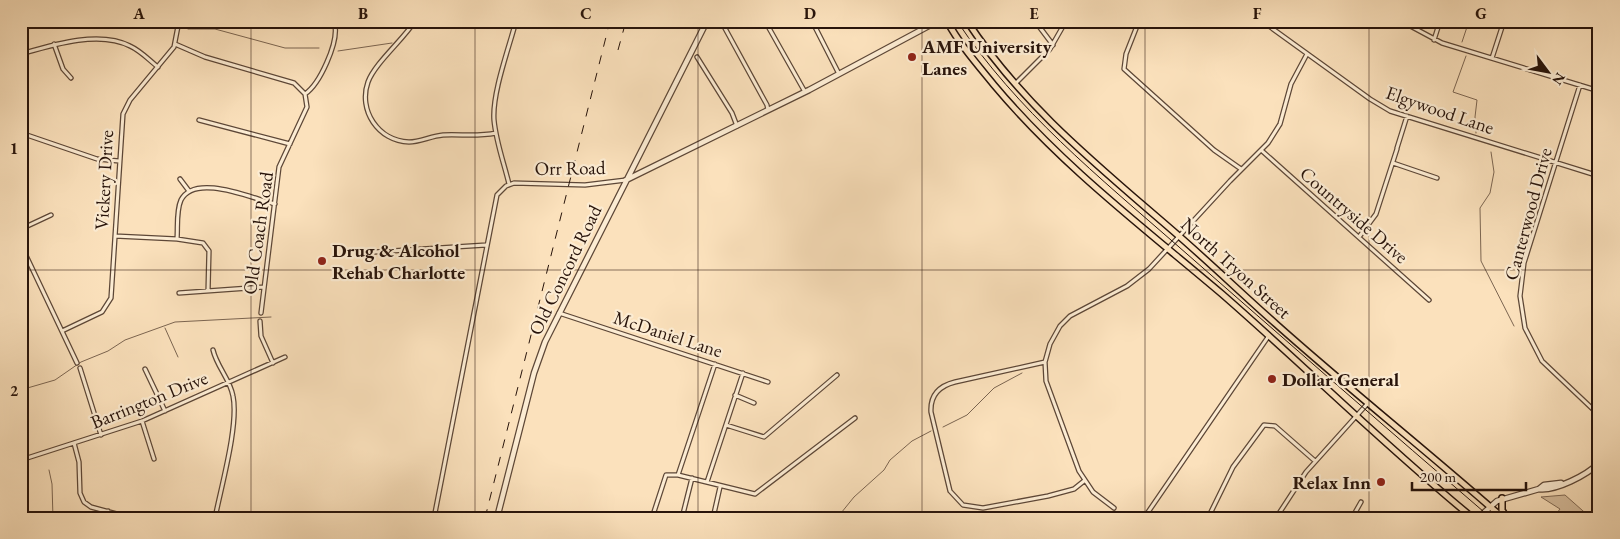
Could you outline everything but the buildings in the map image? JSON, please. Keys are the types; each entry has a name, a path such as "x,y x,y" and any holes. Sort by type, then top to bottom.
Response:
{"main road":[{"name":"North Tryon Street","path":"947,21 958,40 1014,109 1075,169 1167,250 1220,293 1356,416 1473,518"},
{"name":"North Tryon Street","path":"967,21 1014,85 1049,122 1276,324 1505,518"},
{"path":"1502,498 1502,510 1505,518"}],"street":[{"name":"Vickery Drive","path":"62,331 97,315 107,306 112,292 121,124 124,110 136,92 175,44 179,21"},
{"path":"326,21 335,26 347,22"},
{"path":"415,21 368,82 365,100 373,122 386,135 402,141 413,141 441,135 473,137 496,133"},
{"path":"509,184 496,133 495,108 516,21"},
{"name":"Old Concord Road","path":"497,518 534,373 558,313 707,21"},
{"path":"721,21 768,105 768,110"},
{"path":"765,21 806,92"},
{"path":"812,21 839,74"},
{"name":"Orr Road","path":"434,518 495,199 502,189 509,184 586,184 626,180 806,92 938,21"},
{"path":"1035,21 1053,45"},
{"path":"1014,85 1053,45 1066,21"},
{"path":"1139,21 1126,54 1124,69 1214,150 1241,169"},
{"name":"Elgywood Lane","path":"1262,21 1375,102 1407,116 1599,176"},
{"path":"1401,21 1434,40 1599,91"},
{"path":"1434,40 1440,21"},
{"path":"1492,58 1504,21"},
{"path":"175,44 205,57 294,83 305,94 317,84 324,71 335,26"},
{"path":"21,54 71,40 120,42 138,50 158,67"},
{"path":"54,44 63,69 71,78"},
{"path":"1114,508 1093,492 1084,481 1049,390 1045,362 1050,344 1064,320 1135,281 1180,237 1241,169 1271,139 1280,124 1291,84 1307,54"},
{"path":"697,56 732,113 737,126"},
{"name":"Canterwood Drive","path":"1580,85 1523,268 1520,290 1523,318 1528,336 1542,361 1599,415"},
{"name":"Old Coach Road","path":"260,312 280,168 307,107 305,94"},
{"path":"1359,238 1376,214 1407,116"},
{"path":"199,120 290,144"},
{"path":"21,133 97,159 119,161"},
{"name":"Countryside Drive","path":"1261,150 1430,300"},
{"path":"1392,163 1437,178"},
{"path":"180,179 189,191"},
{"path":"177,239 178,208 181,200 189,191 198,187 210,187 274,204"},
{"path":"21,229 51,214"},
{"path":"115,236 200,241 208,248 208,291"},
{"path":"21,245 77,363"},
{"path":"359,253 486,245"},
{"path":"179,292 264,287"},
{"name":"McDaniel Lane","path":"558,313 768,382"},
{"name":"Old Coach Road","path":"260,321 261,336 272,362"},
{"path":"1144,518 1268,336"},
{"path":"213,350 216,360 230,382 234,405 234,422 215,518"},
{"name":"Barrington Drive","path":"22,460 165,412 285,357"},
{"path":"1045,362 944,385 936,392 932,399 931,412 949,488 958,502 976,509 1048,496 1074,489 1084,481"},
{"path":"678,475 715,364"},
{"path":"80,368 101,435"},
{"path":"145,369 165,412"},
{"path":"707,482 742,373"},
{"path":"726,426 764,437 837,375"},
{"path":"21,395 24,518"},
{"path":"735,395 754,402"},
{"path":"1276,518 1292,491 1315,461 1368,403"},
{"path":"652,518 664,478 670,474 755,494 855,418"},
{"path":"142,421 154,459"},
{"path":"1208,518 1224,483 1240,456 1260,429 1270,424 1315,461"},
{"path":"74,444 79,462 82,498 88,505 132,518"},
{"path":"1478,518 1490,506 1502,498 1539,489 1544,485 1562,483 1577,478 1599,463"},
{"path":"1593,468 1599,473"},
{"path":"682,518 692,478"},
{"path":"713,518 720,487"},
{"path":"1352,518 1362,502"},
{"path":"107,518 108,511"}],"shaded area":[{"path":"1565,495 1591,518 1553,518 1560,509 1541,497"}],"waterway":[{"path":"21,29 47,21"},
{"path":"148,21 175,28"},
{"path":"206,28 211,21"},
{"path":"1462,42 1469,21"},
{"path":"188,29 215,29 285,48 319,48"},
{"path":"338,51 392,43"},
{"path":"1466,56 1453,92 1477,100 1476,133"},
{"path":"1491,152 1494,172 1490,193 1480,208 1481,261 1514,326"},
{"path":"24,389 55,380 81,362 108,351 125,340 175,322 271,317"},
{"path":"165,328 178,357"},
{"path":"943,427 967,415 994,388 1022,373"},
{"path":"837,518 854,497 884,470 890,460 912,441 931,431"},
{"path":"49,470 52,484 53,518"}],"tram line":[{"path":"957,21 980,54 1060,142 1491,518"}],"railway":[{"path":"485,518 610,21"},
{"path":"618,50 626,21"}],"place":[{"name":"AMF University Lanes","path":"912,57"},
{"name":"Drug & Alcohol Rehab Charlotte","path":"322,261"},
{"name":"Dollar General","path":"1272,379"},
{"name":"Relax Inn","path":"1381,482"}]}
